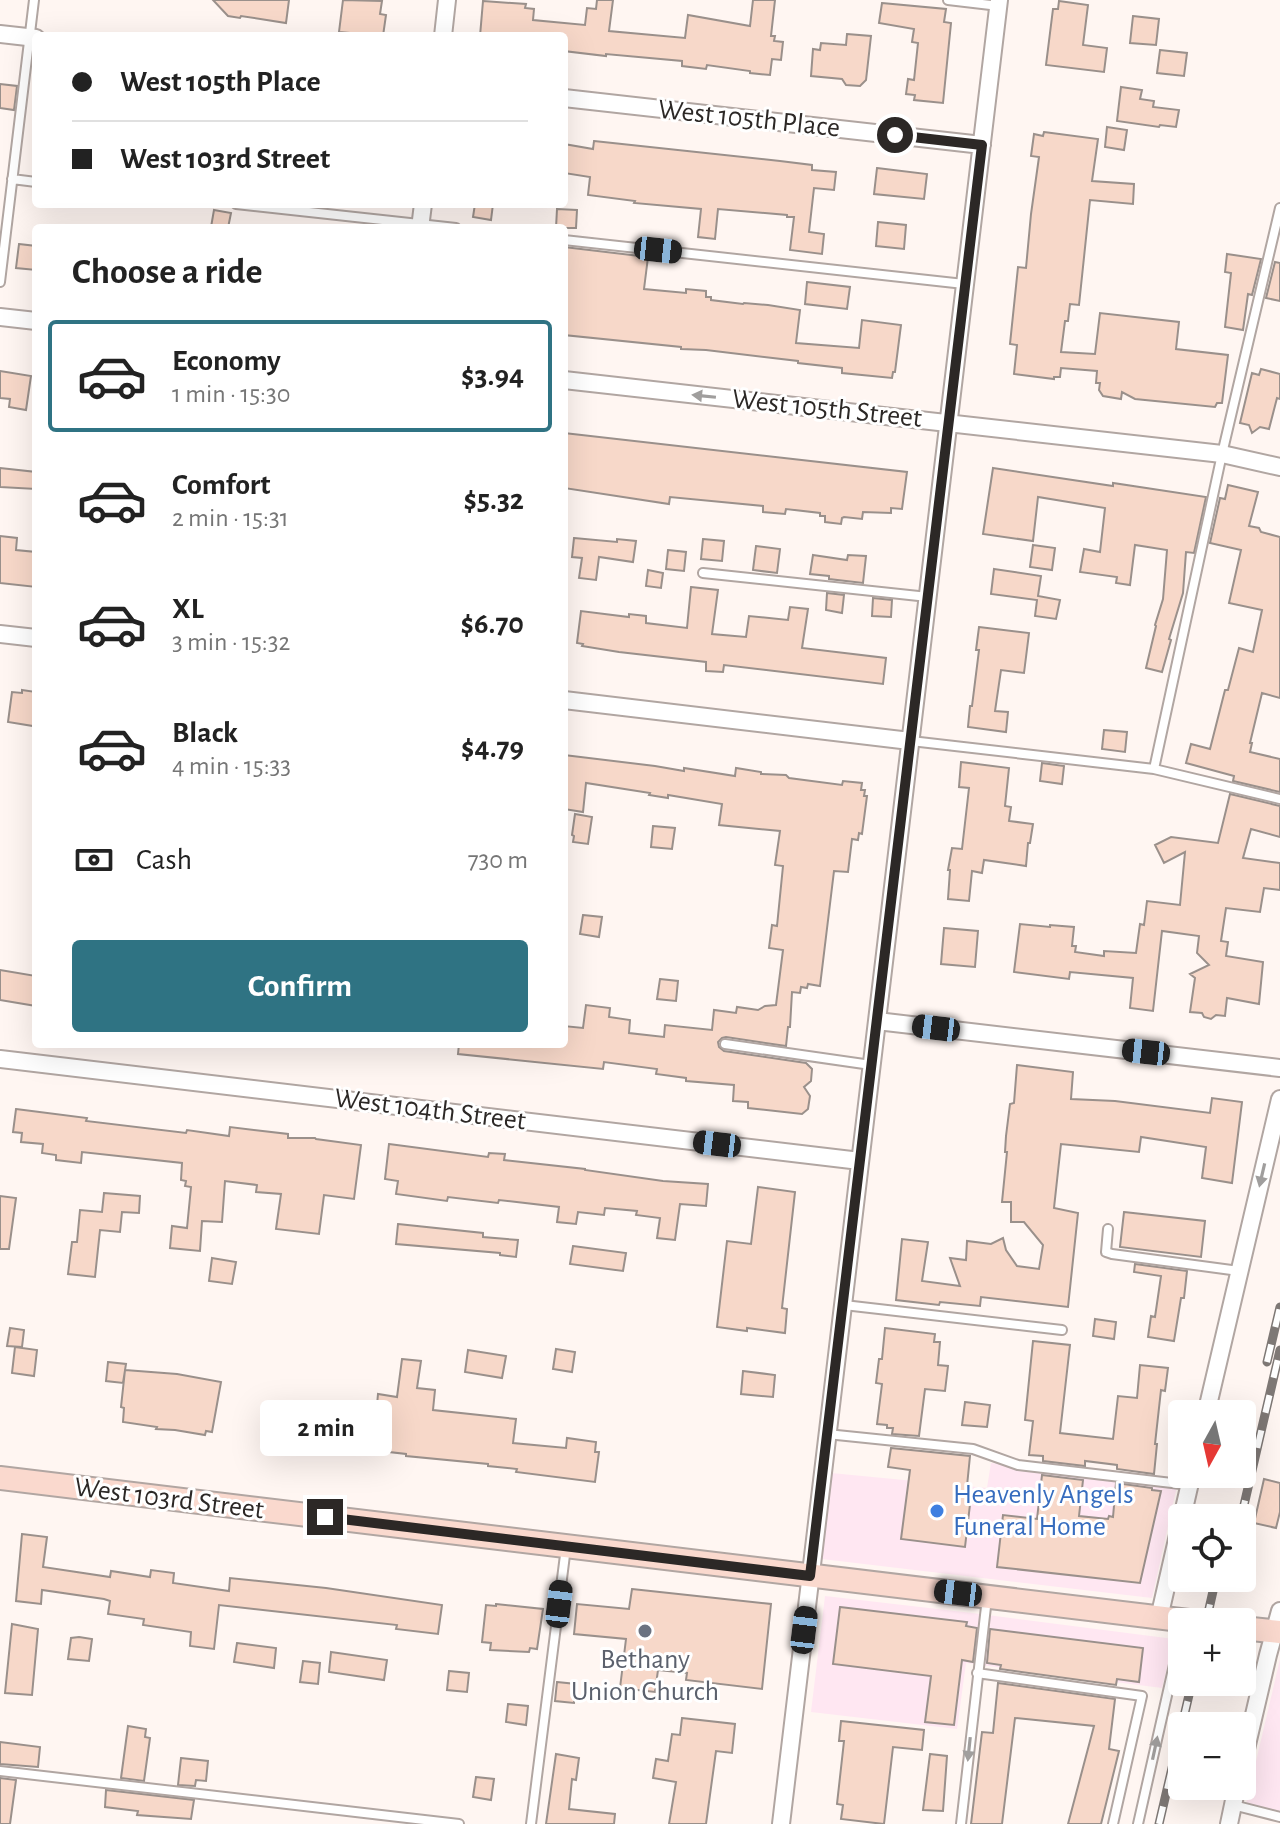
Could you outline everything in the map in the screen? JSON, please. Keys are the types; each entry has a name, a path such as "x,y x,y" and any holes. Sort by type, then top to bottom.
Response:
{"main road":[{"name":"West 103rd Street","path":"0,1478 1168,1620"},
{"path":"1256,1627 1278,1625"}],"street":[{"path":"443,32 447,0"},
{"path":"781,1824 999,3"},
{"path":"0,34 32,37"},
{"name":"West 105th Place","path":"568,98 982,145"},
{"path":"0,317 32,321"},
{"name":"West 105th Street","path":"568,380 1222,454 1280,467"},
{"path":"0,634 32,638"},
{"path":"568,700 910,741"},
{"path":"877,1021 1280,1068"},
{"name":"West 104th Street","path":"0,1059 860,1161"},
{"path":"1209,1400 1280,1099"},
{"path":"1159,1618 1188,1488"},
{"path":"1256,1712 1278,1625"},
{"path":"1229,1824 1234,1800"}],"lane":[{"path":"33,32 34,0"},
{"path":"948,0 999,3"},
{"path":"0,282 32,44"},
{"path":"12,179 32,182"},
{"path":"269,208 403,224"},
{"path":"1154,769 1222,454 1280,208"},
{"path":"568,240 965,284"},
{"path":"703,573 928,597"},
{"path":"910,741 1154,769 1280,799"},
{"path":"725,1044 871,1065"},
{"path":"1108,1229 1106,1252 1112,1254 1239,1271"},
{"path":"842,1305 1062,1330"},
{"path":"827,1434 973,1449 1018,1465 1168,1478"},
{"path":"531,1824 566,1546"},
{"path":"961,1824 987,1597"},
{"path":"977,1673 1142,1696 1113,1824"},
{"path":"1138,1824 1169,1696"},
{"path":"0,1771 459,1824"},
{"path":"1233,1805 1280,1817"}],"shaded area":[{"path":"991,1463 1177,1488 1173,1504 1168,1504 1168,1526 1152,1598 822,1559 831,1473 987,1488"},
{"path":"825,1596 1168,1638 1168,1664 1162,1688 966,1663 957,1729 811,1712"},
{"path":"1280,1659 1280,1812 1246,1804 1247,1800 1256,1800 1256,1761"}],"building":[{"path":"213,0 289,0 286,23 228,16"},
{"path":"343,0 382,1 380,14 386,15 384,32 339,32"},
{"path":"597,0 613,0 609,31 685,38 688,15 750,26 753,0 775,0 771,36 775,36 774,41 783,42 781,60 772,59 770,75 707,65 706,69 682,66 682,61 568,51 568,32 480,32 483,1 526,4 525,8 534,9 533,20 585,25 587,8 596,9"},
{"path":"1059,1 1088,5 1083,45 1107,48 1104,72 1046,65 1053,9 1058,9"},
{"path":"882,3 946,9 944,22 951,23 943,103 914,100 915,95 906,94 908,79 914,80 918,43 912,42 914,29 879,23"},
{"path":"1133,16 1159,19 1156,45 1130,43"},
{"path":"847,34 871,36 866,80 860,86 846,85 842,79 811,76 813,49 820,50 821,43 846,45"},
{"path":"1160,50 1187,53 1184,76 1157,73"},
{"path":"0,84 17,86 14,110 0,108"},
{"path":"1121,87 1142,90 1140,99 1154,101 1153,107 1179,110 1176,127 1117,121"},
{"path":"1107,127 1127,130 1124,150 1105,147"},
{"path":"1044,132 1098,139 1092,181 1134,184 1133,204 1090,200 1079,305 1070,304 1061,352 1095,354 1100,313 1179,322 1176,349 1228,355 1222,403 1217,403 1215,407 1135,399 1122,392 1121,399 1103,396 1099,390 1100,383 1096,383 1097,371 1061,368 1060,377 1054,379 1014,374 1017,345 1010,344 1018,267 1026,268 1039,157 1031,156 1034,134 1043,136"},
{"path":"594,141 812,165 812,170 836,172 834,190 814,188 809,232 824,234 822,254 790,250 794,217 787,215 718,209 715,239 698,237 701,209 588,195 590,177 568,174 568,145 593,149"},
{"path":"877,168 927,174 924,199 874,194"},
{"path":"474,208 492,208 491,220 473,217"},
{"path":"557,209 577,210 576,228 556,224"},
{"path":"214,210 231,213 229,224 212,224"},
{"path":"878,222 906,225 904,249 876,246"},
{"path":"19,244 32,246 32,270 16,268"},
{"path":"568,247 648,257 644,289 686,293 686,289 706,291 706,297 711,297 711,300 800,310 796,343 859,348 862,320 901,325 892,378 842,373 842,368 798,361 568,335"},
{"path":"1227,254 1261,259 1252,295 1248,294 1243,330 1225,327 1231,273 1225,272"},
{"path":"1275,262 1280,263 1280,301 1266,298"},
{"path":"807,282 850,287 847,309 805,304"},
{"path":"1261,369 1280,374 1280,399 1277,398 1269,429 1260,427 1252,433 1249,425 1240,423 1252,373 1259,375"},
{"path":"0,371 31,376 26,410 9,407 10,399 0,398"},
{"path":"568,433 907,472 902,509 891,508 891,513 863,512 862,519 844,517 841,524 825,522 825,516 820,516 820,513 786,509 785,514 763,512 763,506 670,497 669,504 568,489"},
{"path":"0,468 32,472 32,489 0,487"},
{"path":"993,468 1206,497 1194,553 1186,552 1183,593 1162,672 1146,668 1163,599 1167,550 1135,545 1130,585 1116,583 1117,577 1080,572 1084,549 1100,552 1105,508 1038,497 1033,541 983,534"},
{"path":"1228,485 1258,492 1249,526 1280,537 1280,698 1262,693 1250,752 1280,759 1280,792 1233,781 1234,776 1186,763 1191,744 1210,749 1239,648 1253,652 1262,610 1229,603 1241,550 1210,543 1220,498 1225,499"},
{"path":"0,536 17,538 16,550 32,552 32,587 0,583"},
{"path":"574,538 636,541 633,562 599,557 596,580 579,578 582,558 572,557"},
{"path":"703,539 724,541 722,561 701,559"},
{"path":"1033,545 1055,548 1052,570 1030,567"},
{"path":"756,546 780,549 777,573 753,570"},
{"path":"668,550 686,552 684,571 666,569"},
{"path":"813,555 847,560 848,555 866,556 863,583 810,574"},
{"path":"994,569 1041,576 1038,596 1060,600 1056,619 1035,616 1037,600 991,594"},
{"path":"648,570 663,573 661,588 646,586"},
{"path":"691,587 718,590 712,634 746,637 749,616 788,620 790,607 808,609 802,648 886,658 883,684 724,665 723,672 706,671 706,662 619,652 577,643 581,611 646,616 646,623 687,628"},
{"path":"827,593 844,595 842,613 826,610"},
{"path":"873,598 892,600 891,617 872,616"},
{"path":"979,627 1029,633 1024,673 1001,670 995,711 1008,712 1006,732 968,727 979,650 976,650"},
{"path":"22,690 32,691 32,726 8,722 12,692 22,693"},
{"path":"1104,730 1127,732 1125,752 1102,749"},
{"path":"568,755 735,776 736,768 842,785 843,781 862,783 861,790 865,790 864,796 867,796 862,834 859,833 858,840 852,839 848,872 834,871 820,986 808,984 807,988 801,987 800,993 792,992 786,1046 726,1037 718,1042 724,1051 806,1063 812,1069 811,1081 804,1087 810,1096 808,1109 802,1114 748,1108 748,1102 733,1101 734,1085 686,1081 686,1078 656,1074 657,1069 604,1062 603,1069 458,1054 459,1048 568,1048 568,1026 583,1028 586,1005 610,1008 609,1017 630,1020 629,1033 664,1037 665,1025 712,1030 714,1010 736,1013 737,1007 758,1010 776,1005 783,950 769,948 772,925 777,926 783,866 775,865 780,831 719,825 722,804 586,783 583,812 568,810"},
{"path":"961,762 1009,768 1005,806 1011,807 1009,821 1033,824 1026,866 984,860 982,873 972,871 969,901 948,899 952,848 962,849 969,788 959,787"},
{"path":"1042,763 1064,766 1062,784 1040,781"},
{"path":"1230,794 1280,806 1280,837 1251,829 1243,858 1280,863 1280,890 1264,888 1260,912 1226,908 1221,941 1228,942 1226,956 1263,962 1259,1004 1227,998 1225,1016 1216,1015 1211,1019 1202,1013 1190,1012 1195,978 1190,974 1209,965 1197,953 1199,936 1162,931 1153,1011 1130,1008 1133,978 1070,972 1069,979 1014,972 1020,924 1074,927 1072,946 1076,946 1075,952 1104,956 1104,951 1136,953 1147,901 1180,905 1185,852 1164,863 1155,845 1171,837 1218,843"},
{"path":"575,814 592,817 588,844 573,842"},
{"path":"653,826 675,828 672,849 651,847"},
{"path":"583,915 602,917 599,937 580,934"},
{"path":"944,928 978,931 975,967 941,964"},
{"path":"0,970 32,975 32,1005 0,1000"},
{"path":"660,979 678,981 676,1001 657,999"},
{"path":"1017,1065 1073,1072 1071,1099 1115,1101 1210,1113 1212,1098 1242,1102 1232,1183 1202,1178 1206,1147 1141,1137 1139,1152 1061,1144 1054,1208 1078,1213 1068,1307 981,1297 980,1306 896,1300 902,1239 928,1242 922,1281 960,1286 950,1258 966,1260 967,1241 991,1244 1003,1238 1006,1250 1017,1266 1039,1269 1043,1245 1024,1222 1011,1222 1011,1202 1002,1202 1006,1136 1010,1104 1014,1103"},
{"path":"16,1109 186,1133 187,1130 229,1136 230,1127 288,1134 288,1138 315,1138 361,1145 354,1199 324,1195 319,1234 276,1229 281,1194 256,1192 257,1185 225,1181 222,1222 202,1221 200,1251 170,1248 172,1226 187,1228 191,1187 185,1186 186,1181 181,1180 182,1163 82,1152 81,1163 56,1160 56,1155 42,1153 43,1144 21,1142 22,1133 13,1132"},
{"path":"389,1144 488,1157 489,1153 505,1154 504,1160 708,1184 706,1206 680,1204 675,1240 657,1238 660,1218 636,1215 637,1211 605,1208 604,1215 578,1212 576,1224 557,1222 559,1207 448,1197 447,1201 396,1194 398,1181 385,1179"},
{"path":"758,1187 795,1192 782,1308 787,1309 785,1333 717,1327 727,1241 751,1244"},
{"path":"104,1193 140,1196 139,1213 122,1212 120,1232 100,1230 95,1277 68,1274 72,1242 77,1242 80,1210 102,1212"},
{"path":"0,1196 16,1198 9,1249 0,1249"},
{"path":"1124,1212 1205,1221 1201,1257 1120,1247"},
{"path":"398,1224 518,1240 516,1257 396,1244"},
{"path":"573,1246 626,1253 623,1271 570,1264"},
{"path":"212,1258 236,1262 232,1284 209,1281"},
{"path":"1135,1264 1187,1271 1174,1341 1148,1337 1151,1316 1155,1317 1161,1276 1134,1272"},
{"path":"1095,1319 1116,1322 1114,1339 1093,1336"},
{"path":"10,1328 24,1330 22,1347 7,1346"},
{"path":"885,1328 935,1334 934,1342 940,1342 938,1365 948,1366 945,1391 925,1389 919,1436 892,1434 893,1428 877,1424 882,1384 876,1383"},
{"path":"1033,1341 1070,1345 1060,1433 1113,1439 1118,1396 1137,1398 1140,1365 1168,1368 1165,1391 1161,1390 1154,1474 1085,1461 1085,1466 1043,1461 1043,1456 1029,1455 1033,1421 1025,1420"},
{"path":"15,1347 37,1350 34,1376 12,1373"},
{"path":"556,1349 575,1352 572,1372 553,1369"},
{"path":"468,1350 506,1356 502,1378 465,1372"},
{"path":"402,1359 421,1361 417,1388 435,1390 433,1410 516,1419 513,1443 566,1448 567,1438 596,1442 595,1452 599,1452 595,1482 516,1472 517,1469 488,1464 363,1449 369,1405 377,1405 378,1394 397,1397"},
{"path":"108,1362 126,1364 123,1383 106,1381"},
{"path":"125,1370 177,1374 221,1382 212,1432 206,1431 205,1435 123,1422 124,1408 121,1407"},
{"path":"743,1371 775,1375 773,1397 741,1394"},
{"path":"965,1402 990,1405 987,1427 962,1425"},
{"path":"891,1448 970,1456 966,1496 971,1496 965,1547 901,1539 910,1470 888,1467"},
{"path":"1042,1475 1083,1480 1079,1516 1113,1517 1116,1483 1161,1491 1140,1583 997,1567 1003,1515 1037,1519"},
{"path":"1264,1479 1280,1483 1280,1512 1276,1528 1256,1523"},
{"path":"22,1534 47,1537 43,1567 110,1577 111,1571 150,1577 151,1570 174,1573 173,1583 229,1591 230,1578 442,1605 438,1634 396,1629 397,1625 219,1605 214,1649 190,1646 191,1632 143,1625 144,1619 108,1614 110,1601 104,1599 42,1590 41,1604 16,1601"},
{"path":"632,1589 771,1604 762,1689 686,1680 687,1673 658,1670 655,1692 620,1688 626,1639 574,1634 577,1604 629,1609"},
{"path":"486,1605 543,1609 537,1649 530,1648 529,1652 490,1650 491,1643 482,1642"},
{"path":"840,1607 967,1622 966,1626 977,1628 973,1662 962,1660 954,1725 925,1722 931,1676 833,1664"},
{"path":"12,1624 38,1629 32,1695 5,1693"},
{"path":"990,1629 1143,1648 1139,1682 1117,1679 1116,1685 1000,1669 1001,1665 987,1663"},
{"path":"71,1638 92,1639 89,1661 68,1659"},
{"path":"237,1643 276,1648 274,1668 234,1662"},
{"path":"331,1652 387,1660 384,1680 329,1672"},
{"path":"303,1661 320,1663 318,1684 300,1682"},
{"path":"449,1671 469,1673 467,1692 447,1690"},
{"path":"557,1682 576,1684 574,1703 555,1701"},
{"path":"998,1683 1115,1699 1109,1749 1119,1751 1101,1824 1068,1824 1094,1726 1015,1718 1002,1824 971,1824 982,1732 993,1733"},
{"path":"508,1704 528,1706 526,1725 506,1722"},
{"path":"682,1718 735,1724 732,1753 716,1751 706,1824 669,1824 676,1782 653,1778 656,1759 668,1761 672,1734 680,1735"},
{"path":"841,1721 924,1730 922,1750 893,1747 884,1824 841,1819 843,1805 837,1804 844,1741 839,1741"},
{"path":"128,1726 146,1729 145,1737 150,1738 144,1781 121,1778"},
{"path":"0,1742 40,1747 38,1767 0,1764"},
{"path":"556,1754 579,1758 576,1780 572,1779 569,1809 615,1814 614,1824 546,1824"},
{"path":"930,1754 947,1756 943,1811 923,1810"},
{"path":"181,1758 208,1761 206,1781 196,1780 195,1786 178,1785"},
{"path":"476,1777 494,1779 491,1800 473,1797"},
{"path":"0,1778 16,1780 10,1824 0,1824"},
{"path":"106,1790 194,1800 191,1819 137,1815 138,1811 105,1807"}],"railway":[{"path":"1267,1362 1280,1307"},
{"path":"1244,1504 1280,1350"},
{"path":"1209,1608 1213,1592"},
{"path":"1159,1824 1189,1696"}],"place":[{"name":"Heavenly Angels Funeral Home","path":"937,1511"},
{"name":"Bethany Union Church","path":"645,1631"}],"route":[{"path":"325,1517 810,1576 982,145 895,135"}]}
